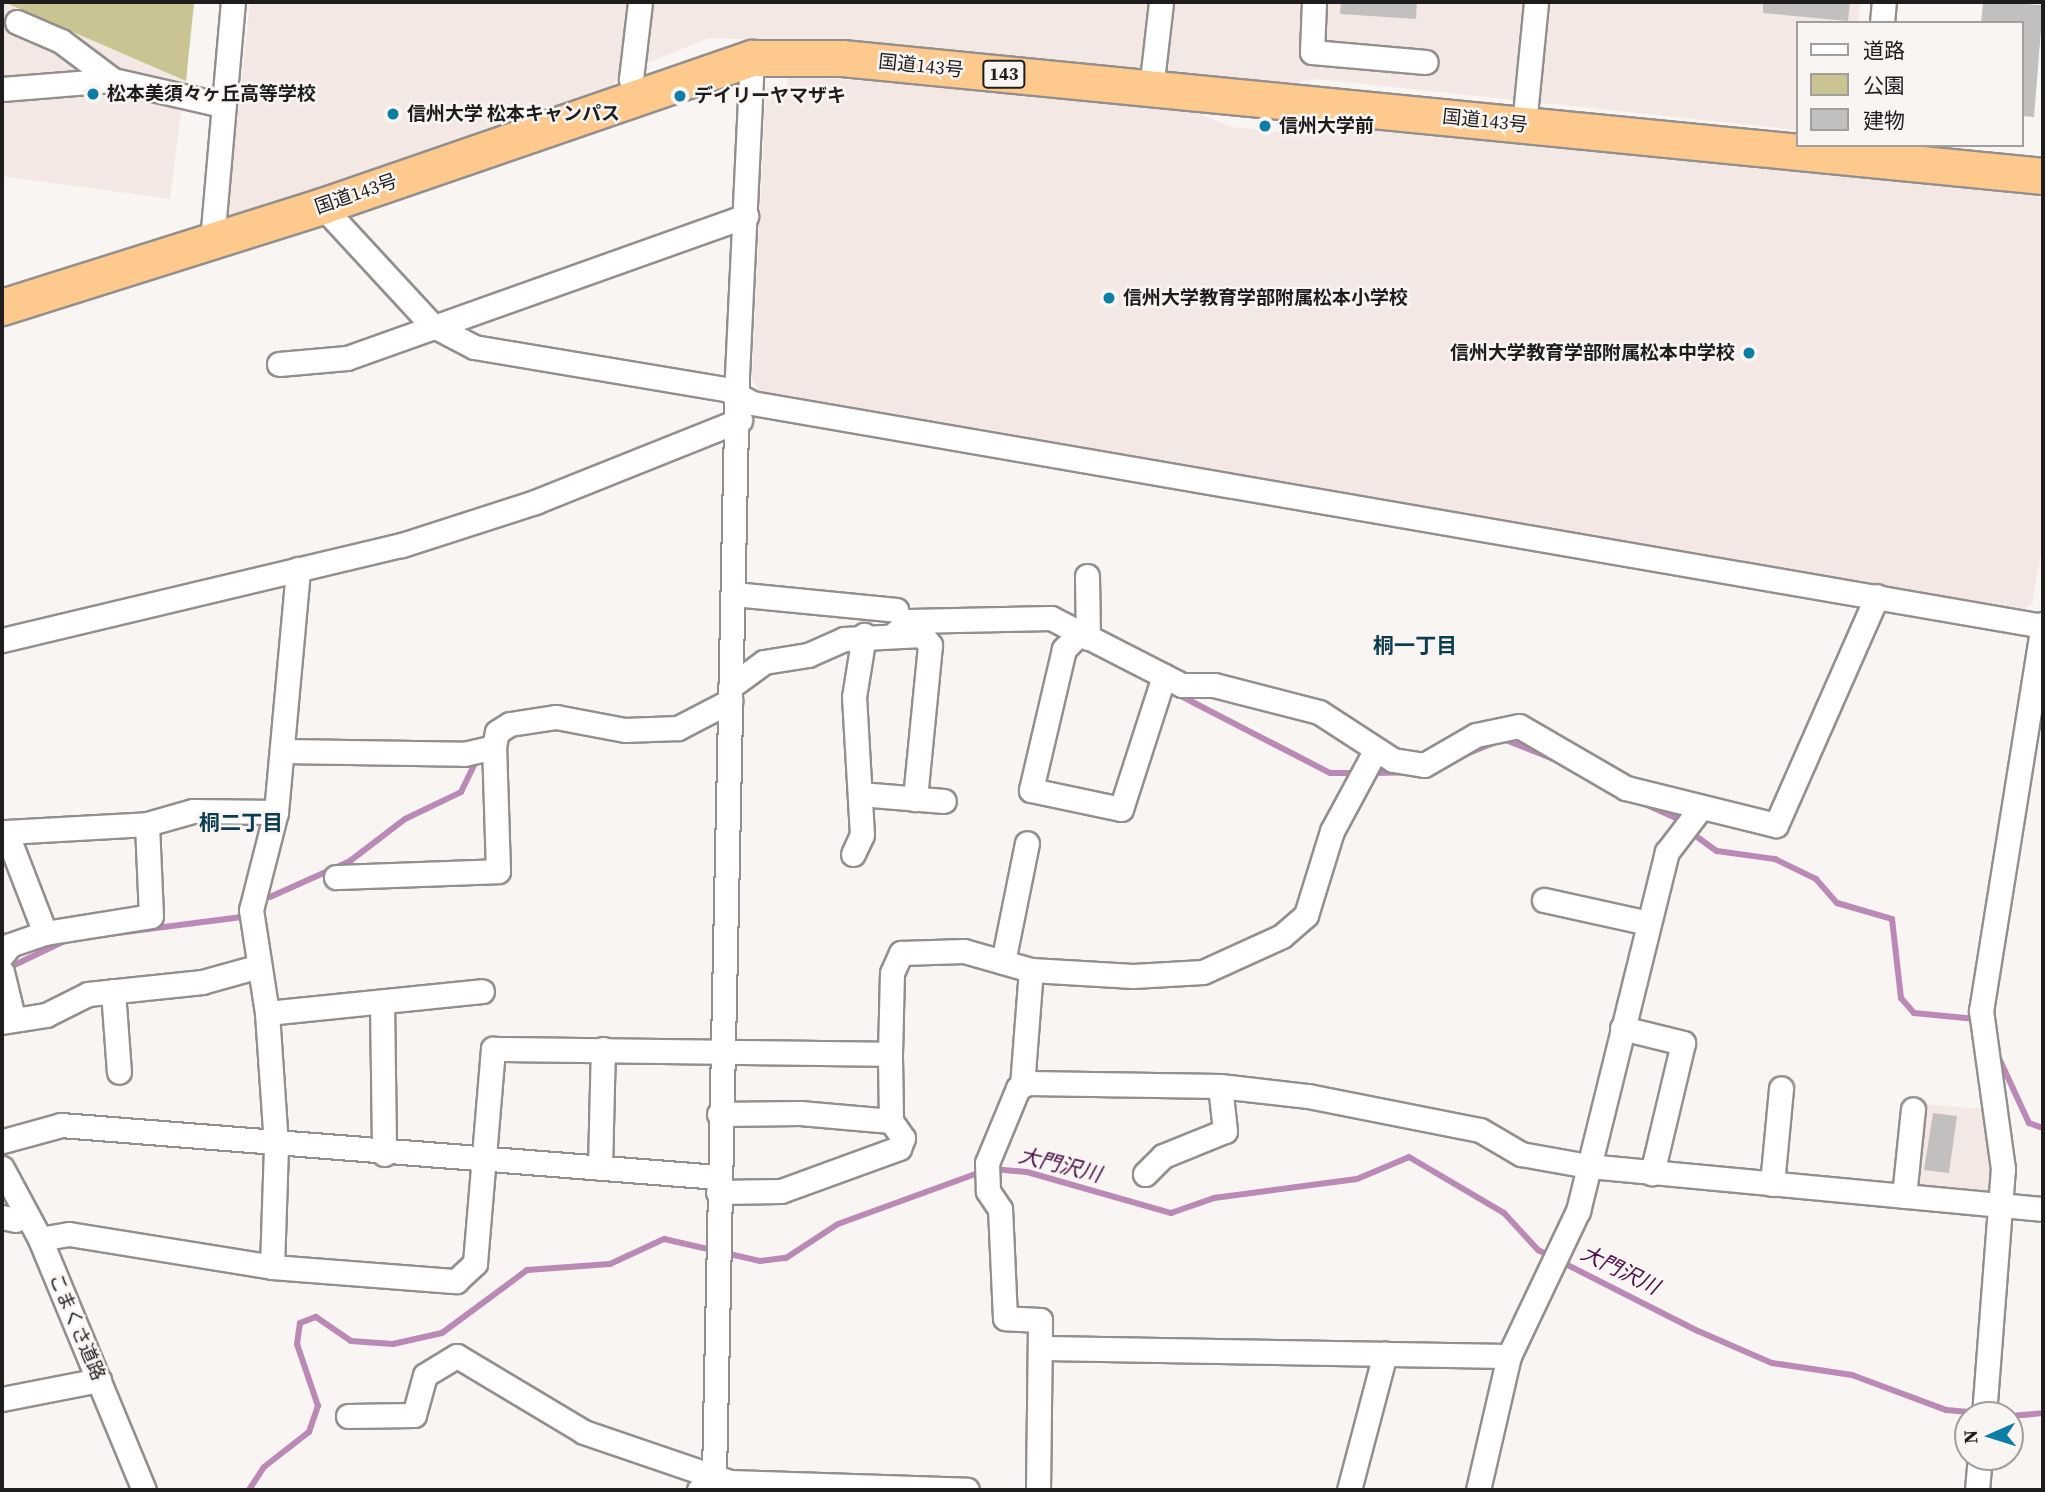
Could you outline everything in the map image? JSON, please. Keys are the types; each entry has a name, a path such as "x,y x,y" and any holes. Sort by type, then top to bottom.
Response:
{"highway":[{"name":"国道143号","path":"2,307 322,206 752,58 842,58 1524,125 1797,146"},
{"name":"国道143号","path":"1804,147 1868,152 2043,176"}],"street":[{"path":"212,241 233,2"},
{"path":"637,98 631,79 639,2"},
{"path":"1151,89 1161,2"},
{"path":"1314,2 1312,52 1426,62"},
{"path":"1524,125 1536,2"},
{"path":"1882,21 1884,2"},
{"path":"17,22 61,41 113,79"},
{"path":"718,1484 719,1114 730,694 752,58"},
{"path":"2,89 113,79 222,105"},
{"path":"322,206 432,325 474,348 726,389 740,408"},
{"path":"279,363 347,358 432,325 746,216"},
{"path":"2,640 402,545 535,502 740,408 2043,625 1981,1019 1999,1130 2002,1206 1986,1401"},
{"path":"272,1267 276,1145 267,1013 256,967 251,910 276,812 298,569"},
{"path":"1084,636 1087,576"},
{"path":"734,594 896,610"},
{"path":"893,635 909,621 1051,618 1182,685 1214,685 1320,712 1375,751 1424,765 1476,735 1519,726 1626,788 1699,810 1776,825 1877,596"},
{"path":"282,751 464,754 485,747 497,732 510,723 556,717 625,730 678,728 730,694 764,662 864,635 922,635 930,645 915,799"},
{"path":"853,854 862,835 854,697 864,635"},
{"path":"1084,636 1064,649 1031,790 1121,809 1164,676"},
{"path":"336,877 498,871 485,747"},
{"path":"2,1141 61,1125 484,1162 600,1168 780,1191 899,1148 903,1138 891,1121 890,1054 892,973 901,953 964,951 1031,970 1133,976 1203,972 1238,961 1306,915 1332,831 1375,751"},
{"path":"860,794 944,801"},
{"path":"1478,1490 1509,1356 1546,1271 1578,1211 1667,852 1699,810"},
{"path":"45,933 6,832 147,824 193,811 276,812"},
{"path":"2,955 10,945 45,933 150,916 147,824"},
{"path":"1003,962 1027,843"},
{"path":"1544,900 1649,923"},
{"path":"2,972 7,1020 46,1016 88,994 202,982 256,967"},
{"path":"1031,970 1022,1086 987,1171 1000,1209 1005,1318 1040,1320 1042,1348 1038,1490"},
{"path":"113,991 119,1072"},
{"path":"267,1013 482,991"},
{"path":"382,1002 384,1154"},
{"path":"1622,1028 1683,1043 1652,1173"},
{"path":"40,1239 69,1234 272,1267 456,1281 475,1263 493,1049 722,1049 890,1054"},
{"path":"600,1168 603,1049"},
{"path":"1022,1086 1220,1086 1480,1130 1521,1154 1588,1166 2043,1209"},
{"path":"1145,1174 1163,1156 1225,1131 1220,1086"},
{"path":"1772,1184 1781,1088"},
{"path":"1905,1196 1913,1109"},
{"path":"719,1114 891,1121"},
{"name":"こまくさ道路","path":"2,1168 40,1239 144,1490"},
{"path":"1042,1348 1509,1356"},
{"path":"1349,1490 1385,1354"},
{"path":"348,1416 414,1415 425,1375 457,1356 584,1432 718,1484 967,1490"},
{"path":"2,1399 99,1380"},
{"path":"1977,1490 1979,1471"}],"shaded area":[{"name":"松本美須々ヶ丘高等学校","path":"2,2 195,2 170,199 2,176"},
{"name":"信州大学 松本キャンパス","path":"250,2 1860,2 1858,21 1797,21 1797,130 1317,79 1282,85 865,43 709,38 618,75 607,96 226,225"},
{"path":"788,75 1184,108 1232,127 1280,132 1326,123 2043,197 2043,541 2032,604 2020,612 759,391 752,378 766,88 787,89"},
{"path":"1923,1104 1983,1109 1992,1192 1977,1201 1912,1194"}],"green space":[{"path":"4,2 194,2 186,81"}],"building":[{"path":"1341,2 1417,2 1416,19 1340,14"},
{"path":"1763,2 1850,2 1848,21 1763,13"},
{"path":"1983,2 2043,5 2034,117 2024,116 2024,21 1981,21"},
{"path":"1933,1113 1957,1116 1949,1173 1924,1170"}],"waterway":[{"path":"1177,694 1330,773 1357,773"},
{"path":"513,714 557,707"},
{"path":"1459,757 1503,739 1556,760"},
{"path":"270,897 350,861 405,819 461,792 478,757"},
{"path":"1374,773 1424,772"},
{"path":"1638,801 1678,819"},
{"path":"1689,831 1717,851 1775,859 1816,879 1837,903 1892,919 1901,998 1914,1013 1976,1019"},
{"path":"94,936 242,917"},
{"path":"6,969 69,939"},
{"path":"1998,1056 2029,1123 2043,1128"},
{"name":"大門沢川","path":"992,1169 1027,1172 1171,1213 1214,1198 1357,1179 1409,1157 1504,1213 1538,1250 1698,1331 1772,1363 1852,1375 1954,1411"},
{"name":"大門沢川","path":"249,1490 264,1467 309,1432 318,1406 297,1344 300,1323 316,1317 351,1341 393,1344 442,1333 527,1270 610,1264 664,1239 760,1261 786,1258 838,1224 981,1172"},
{"name":"大門沢川","path":"2024,1415 2043,1413"}],"place":[{"name":"松本美須々ヶ丘高等学校","path":"93,94"},
{"name":"デイリーヤマザキ","path":"680,96"},
{"name":"信州大学 松本キャンパス","path":"393,114"},
{"name":"信州大学前","path":"1265,126"},
{"name":"信州大学教育学部附属松本小学校","path":"1109,298"},
{"name":"信州大学教育学部附属松本中学校","path":"1749,353"}],"district":[{"name":"桐一丁目","path":"1415,646"},
{"name":"桐二丁目","path":"241,823"}]}
